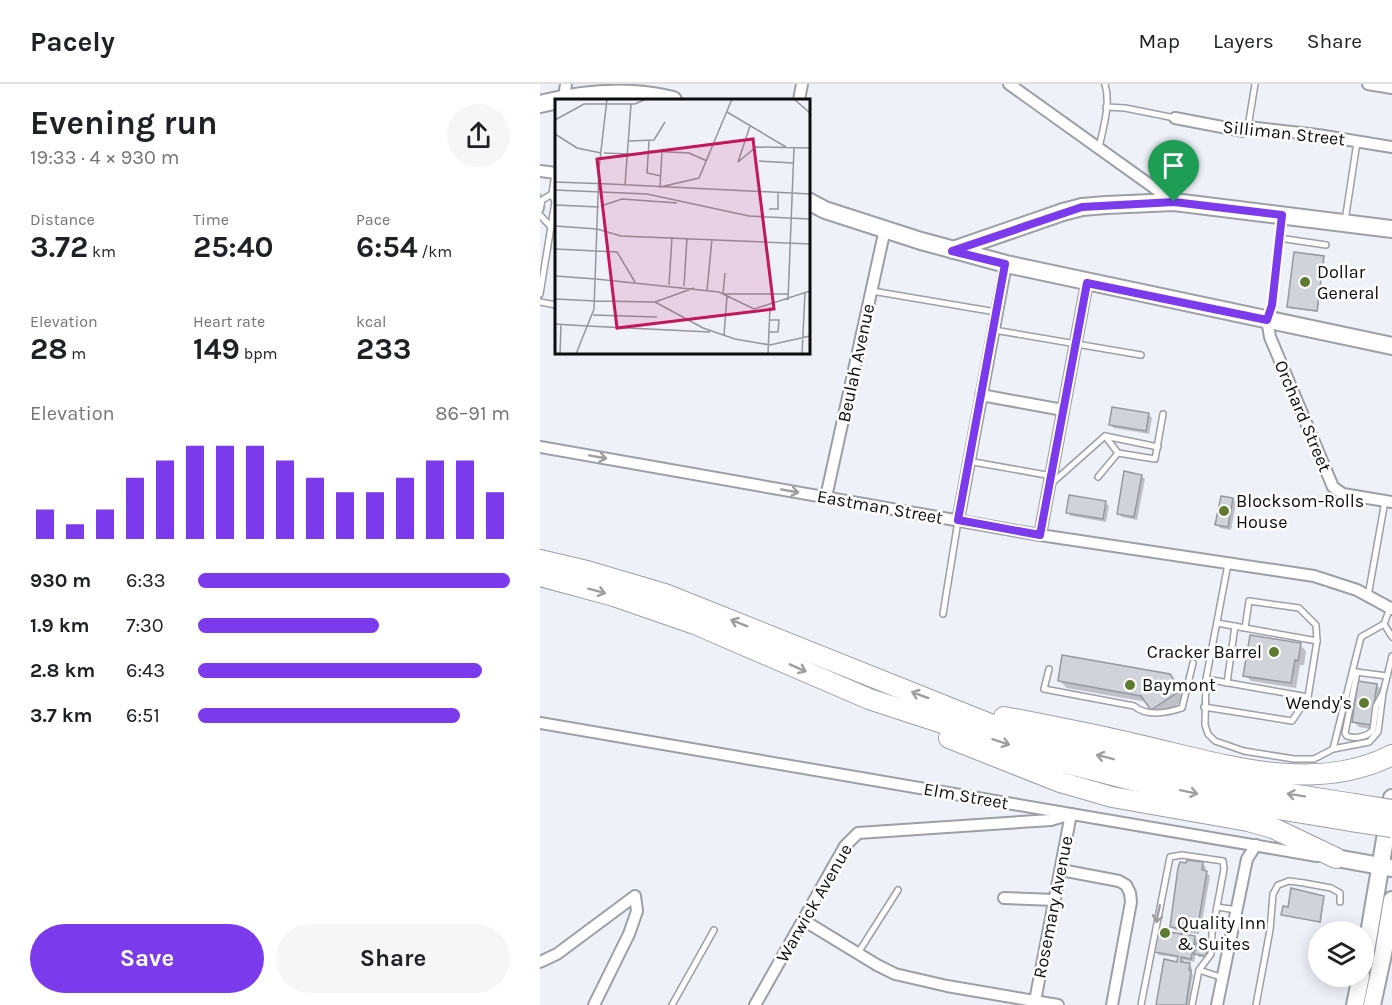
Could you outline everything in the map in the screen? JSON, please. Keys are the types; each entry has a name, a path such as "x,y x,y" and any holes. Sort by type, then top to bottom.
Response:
{"highway":[{"path":"540,560 665,594 990,724 1131,763 1353,813 1392,827"},
{"path":"540,576 614,596 695,624 869,699 943,736 1060,782 1112,797 1248,821 1273,828 1336,858"},
{"path":"869,699 1062,762 1231,801 1353,813 1392,810"},
{"path":"952,707 1078,731 1245,769 1282,774 1322,773 1350,769 1371,764 1392,755"}],"main road":[{"path":"540,104 565,91 625,89 668,99"},
{"path":"810,202 825,210 952,251 1087,283 1392,346"},
{"path":"952,251 1082,207 1174,202 1392,229"},
{"path":"1374,921 1387,867 1392,798"},
{"name":"Elm Street","path":"1336,858 1387,867"},
{"path":"1372,1005 1392,900"},
{"path":"1355,1005 1359,987"}],"street":[{"path":"799,99 802,84"},
{"path":"1009,84 1174,202"},
{"path":"1368,84 1392,88"},
{"name":"Silliman Street","path":"1175,118 1243,131 1248,127 1392,147"},
{"path":"540,171 555,173"},
{"name":"Beulah Avenue","path":"826,498 885,229"},
{"path":"958,520 1005,264"},
{"path":"1040,535 1087,283"},
{"name":"Orchard Street","path":"1267,320 1270,337 1333,487 1343,494 1388,502"},
{"path":"981,395 1063,410"},
{"name":"Eastman Street","path":"540,447 1040,535 1314,576 1339,583 1391,608"},
{"name":"Elm Street","path":"540,723 1336,858"},
{"name":"Rosemary Avenue","path":"1035,1001 1071,814"},
{"name":"Warwick Avenue","path":"755,1005 845,846 858,833 1052,820 1071,814"},
{"path":"1217,1005 1247,860 1256,845"},
{"path":"1061,870 1119,880 1126,885 1130,893 1130,911 1112,1005"},
{"path":"540,962 557,954 635,896 637,915 594,1005"},
{"path":"1004,898 1055,900"},
{"path":"803,920 895,974 947,986 1058,1005"}],"lane":[{"path":"1099,148 1108,92 1105,84"},
{"path":"1248,127 1255,84"},
{"path":"1106,107 1125,108 1175,118"},
{"path":"1345,223 1357,141"},
{"path":"540,294 555,202 552,194 555,178"},
{"path":"551,226 540,212 542,200 552,194"},
{"path":"1267,320 1272,305 1282,215"},
{"path":"1279,238 1326,245"},
{"path":"549,243 555,245"},
{"path":"872,291 996,312"},
{"path":"540,302 555,305"},
{"path":"993,330 1141,355"},
{"path":"1105,436 1118,453 1155,459 1163,414"},
{"path":"968,461 1051,480 1105,436"},
{"path":"1105,436 1158,447"},
{"path":"1098,477 1118,453"},
{"path":"1368,596 1388,502"},
{"path":"943,614 958,520"},
{"path":"1228,564 1206,679 1205,725 1208,734 1215,741 1228,747 1266,756 1294,759 1314,759 1334,749 1369,742 1378,732 1383,693 1392,656"},
{"path":"1204,707 1292,721 1308,697 1317,640 1316,626 1299,608 1249,601 1245,628"},
{"path":"1383,693 1376,706 1373,730 1357,737 1347,736 1345,733 1361,637 1384,624 1391,608"},
{"path":"1217,623 1317,640"},
{"path":"1384,624 1392,638"},
{"path":"1227,683 1235,626"},
{"path":"1049,669 1044,689 1134,706 1139,710 1155,713 1182,708 1193,663"},
{"path":"1355,672 1387,676"},
{"path":"1334,749 1355,672"},
{"path":"1206,679 1308,697"},
{"path":"1141,1005 1170,857 1182,855 1223,861 1224,868 1211,954 1199,970 1192,1005"},
{"path":"1256,1005 1270,930 1273,894 1278,885 1288,881 1331,888 1340,893 1340,902"},
{"path":"858,953 898,890"},
{"path":"1217,907 1237,910"},
{"path":"672,1005 714,930"},
{"path":"1199,970 1222,978"}],"building":[{"name":"Dollar General","path":"1294,252 1324,256 1317,311 1287,307"},
{"path":"1112,407 1149,413 1146,431 1109,425"},
{"path":"1124,471 1142,475 1134,517 1117,514"},
{"path":"1069,495 1106,501 1103,519 1066,513"},
{"name":"Blocksom-Rolls House","path":"1221,496 1233,498 1228,527 1215,525"},
{"name":"Cracker Barrel","path":"1250,635 1301,643 1291,683 1243,676"},
{"name":"Baymont","path":"1062,655 1170,674 1181,690 1151,710 1141,696 1058,681"},
{"name":"Wendy's","path":"1358,681 1377,684 1371,725 1352,722"},
{"name":"Quality Inn & Suites","path":"1187,860 1203,862 1202,870 1207,871 1198,925 1195,931 1186,930 1185,934 1195,936 1194,946 1197,943 1208,944 1206,956 1194,954 1193,949 1191,959 1181,957 1181,962 1190,963 1189,970 1191,971 1186,1005 1156,1005 1164,959 1177,962 1178,956 1154,952 1157,930 1182,934 1182,929 1170,927 1178,868 1180,862 1186,863"},
{"path":"1291,888 1324,896 1320,921 1281,915 1283,906 1288,907"}],"place":[{"name":"Dollar General","path":"1305,282"},
{"name":"Blocksom-Rolls House","path":"1224,511"},
{"name":"Cracker Barrel","path":"1274,652"},
{"name":"Baymont","path":"1130,685"},
{"name":"Wendy's","path":"1364,703"},
{"name":"Quality Inn & Suites","path":"1165,933"}],"route":[{"path":"1174,202 1282,215 1272,305 1267,320 1087,283 1040,535 958,520 1005,264 952,251 1082,207 1174,202"}]}
